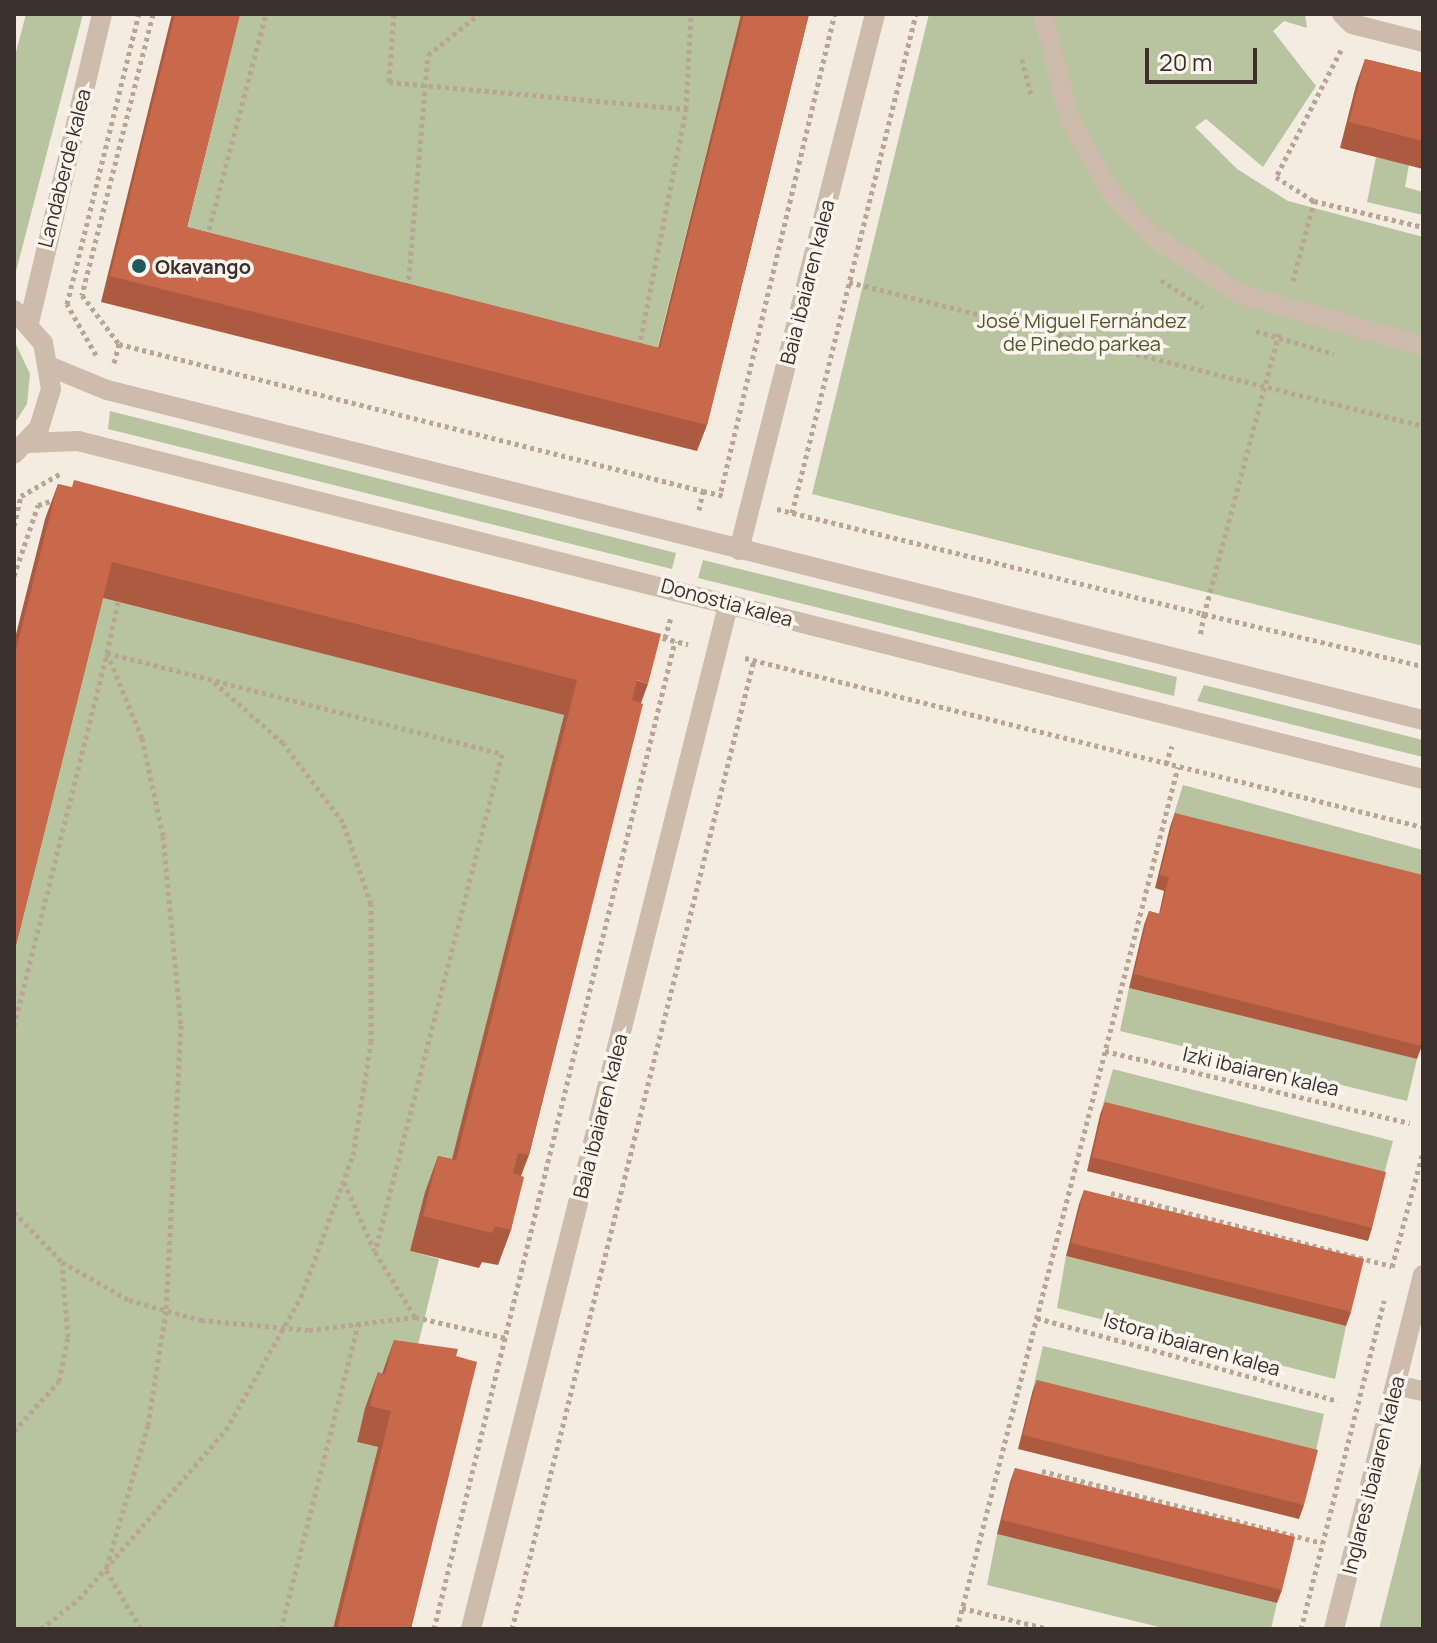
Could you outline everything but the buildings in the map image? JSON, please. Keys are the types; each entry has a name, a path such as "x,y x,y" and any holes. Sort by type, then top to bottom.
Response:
{"street":[{"name":"Landaberde kalea","path":"22,316 102,14"},
{"name":"Baia ibaiaren kalea","path":"739,550 875,14"},
{"path":"1043,14 1070,120 1110,191 1199,272 1285,311 1423,346"},
{"path":"1347,19 1423,42"},
{"path":"21,448 47,412 51,367 22,316"},
{"path":"51,367 92,386 1423,720"},
{"name":"Donostia kalea","path":"21,448 78,441 729,602 1423,779"},
{"name":"Baia ibaiaren kalea","path":"471,1629 729,602"},
{"name":"Inglares ibaiaren kalea","path":"1334,1629 1423,1275"},
{"path":"1396,1385 1423,1391"}],"path":[{"path":"92,386 99,359 67,304 139,14"},
{"path":"153,14 82,295 119,344 703,491"},
{"path":"221,240 207,236 266,14"},
{"path":"394,14 389,82 686,109"},
{"path":"468,23 469,14"},
{"path":"408,291 428,55 479,14"},
{"path":"624,344 640,347 686,109 691,14"},
{"path":"720,494 835,14"},
{"path":"792,513 916,14"},
{"path":"1344,44 1276,177 1314,201 1423,227"},
{"path":"1314,201 1204,614 1423,666"},
{"path":"849,282 1423,426"},
{"path":"393,287 423,295"},
{"path":"14,526 21,496 72,467 78,441"},
{"path":"14,576 18,547 38,505 67,495"},
{"path":"14,1026 118,602"},
{"path":"649,634 1423,827"},
{"path":"434,1629 675,641"},
{"path":"107,653 502,754 375,1252"},
{"path":"107,653 142,738 160,822 176,978 177,1150 166,1311 148,1425 106,1570 141,1629"},
{"path":"512,1629 754,660"},
{"path":"41,1629 106,1570 226,1430 284,1328 343,1181 371,1042 371,904 343,822 283,743 213,681"},
{"path":"957,1629 1178,767"},
{"name":"Izki ibaiaren kalea","path":"1105,1051 1410,1123"},
{"path":"1301,1629 1423,1152"},
{"path":"343,1181 375,1252 415,1317"},
{"path":"1111,1193 1392,1266"},
{"path":"14,1212 62,1262 129,1300 166,1311 284,1328 415,1317 542,1348 581,1354"},
{"path":"14,1431 59,1381 68,1337 62,1262"},
{"name":"Istora ibaiaren kalea","path":"1037,1318 1338,1401"},
{"path":"281,1629 358,1324"},
{"path":"1042,1471 1322,1543"},
{"path":"962,1608 1049,1629"}],"green space":[{"path":"26,14 83,14 14,279 14,60"},
{"path":"237,14 741,14 651,374 178,253"},
{"name":"José Miguel Fernández de Pinedo parkea","path":"929,14 1305,14 1307,28 1284,21 1273,31 1316,86 1263,167 1206,119 1195,127 1237,169 1288,201 1423,237 1423,646 812,494"},
{"path":"1376,157 1409,165 1405,187 1423,192 1423,215 1367,202"},
{"path":"14,340 30,374 27,404 14,424"},
{"path":"110,411 676,553 672,569 108,429"},
{"path":"703,560 1177,677 1174,696 698,578"},
{"path":"99,597 564,715 443,1196 410,1251 439,1259 409,1382 365,1409 357,1442 378,1447 334,1629 14,1629 14,937"},
{"path":"1204,685 1423,740 1423,757 1197,701"},
{"path":"1183,785 1423,850 1423,890 1170,827"},
{"path":"1129,988 1417,1059 1407,1101 1120,1031"},
{"path":"1113,1069 1393,1141 1381,1185 1100,1115"},
{"path":"1066,1256 1346,1326 1335,1379 1057,1308"},
{"path":"1043,1346 1324,1414 1313,1464 1032,1393"},
{"path":"1423,1455 1423,1629 1379,1629 1412,1498"},
{"path":"997,1534 1277,1603 1271,1629 1167,1629 987,1585"}],"place":[{"name":"Okavango","path":"139,266"}]}
